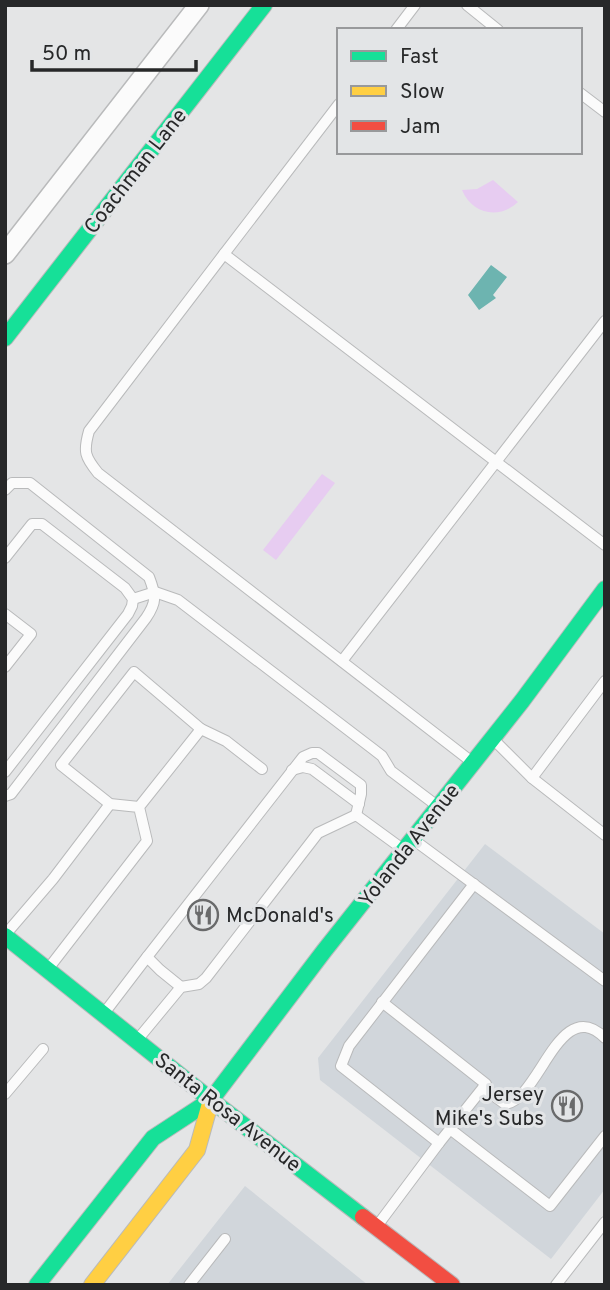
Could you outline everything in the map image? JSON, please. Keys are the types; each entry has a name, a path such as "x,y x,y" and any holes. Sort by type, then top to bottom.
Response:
{"main road":[{"name":"Coachman Lane","path":"5,338 264,5"},
{"name":"Yolanda Avenue","path":"211,1100 324,951 522,701 605,589"},
{"name":"Santa Rosa Avenue","path":"5,936 211,1100 452,1285"},
{"path":"37,1285 153,1138 211,1100"},
{"path":"92,1285 197,1150 211,1100"}],"street":[{"path":"5,254 199,5"}],"lane":[{"path":"398,28 415,5"},
{"path":"467,5 496,28"},
{"path":"582,95 605,112"},
{"path":"337,107 89,431 84,447 87,460 98,473 473,762"},
{"path":"224,254 605,545"},
{"path":"342,661 605,321"},
{"path":"5,490 12,483 30,483 149,577 155,592 153,607 146,618 11,794 5,796"},
{"path":"5,558 32,524 42,524 125,588 133,599 128,614 5,772"},
{"path":"133,599 155,592 178,600 382,756 391,771 438,807"},
{"path":"5,614 31,634 5,667"},
{"path":"139,807 110,803 61,765 134,672 201,729 226,741 262,769"},
{"path":"532,778 605,681"},
{"path":"139,807 201,729"},
{"path":"492,739 532,778 605,835"},
{"path":"103,1014 303,757 318,753 361,785 357,809"},
{"path":"292,770 303,766 312,769 357,809 409,845 474,884 605,981"},
{"path":"5,936 53,879 110,803"},
{"path":"47,970 147,841 139,807"},
{"path":"137,1041 181,987 199,984 206,978 318,832 357,809"},
{"path":"439,1143 341,1066 349,1046 474,884"},
{"path":"147,957 181,987"},
{"path":"376,1227 486,1084 382,1002"},
{"path":"483,1088 505,1104 512,1103 522,1095 560,1039 567,1034 587,1027 605,1038"},
{"path":"5,1094 43,1049"},
{"path":"450,1129 550,1206 605,1136"},
{"path":"556,1285 605,1223"},
{"path":"189,1285 225,1239"}],"shaded area":[{"path":"493,180 518,202 511,208 495,212 487,212 472,205 462,190 477,189"},
{"path":"322,474 335,483 276,560 263,550"},
{"path":"485,844 605,934 605,1189 551,1259 320,1080 318,1058"},
{"path":"245,1186 368,1285 167,1285"}],"water":[{"path":"491,265 507,277 493,295 496,298 479,310 468,295"}],"traffic: fast":[{"path":"5,338 264,5"},
{"path":"211,1100 324,951 522,701 605,589"},
{"path":"5,936 363,1217"},
{"path":"37,1285 153,1138 211,1100"}],"traffic: slow":[{"path":"92,1285 197,1150 211,1100"}],"traffic: jam":[{"path":"363,1217 452,1285"}],"place":[{"name":"McDonald's","path":"203,915"},
{"name":"Jersey Mike's Subs","path":"567,1106"}]}
